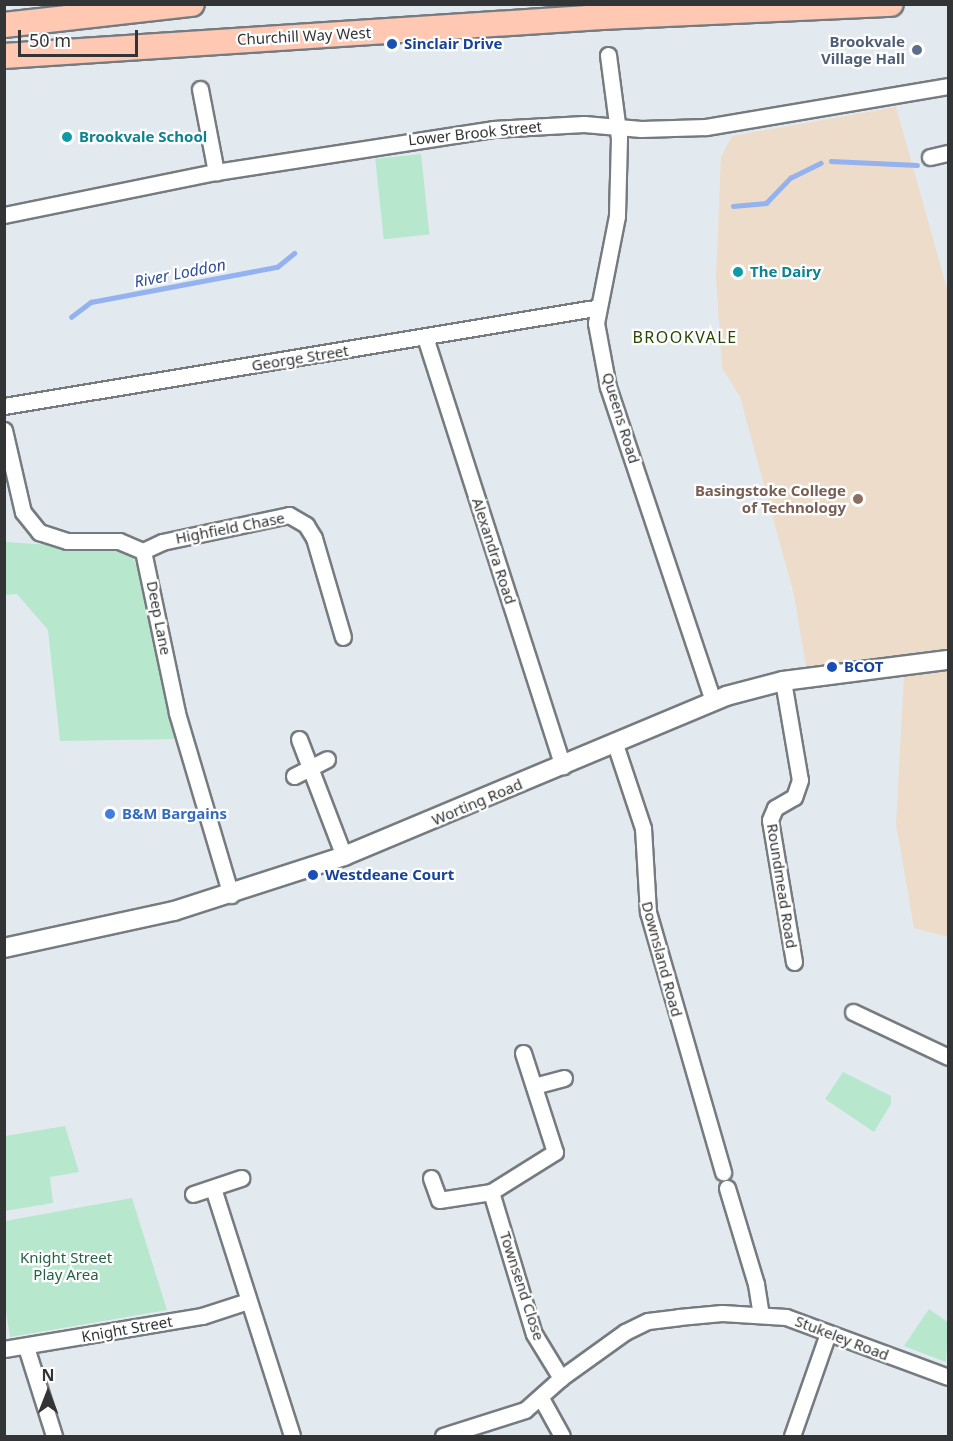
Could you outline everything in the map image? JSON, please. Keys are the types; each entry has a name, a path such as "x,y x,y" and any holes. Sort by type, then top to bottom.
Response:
{"main road":[{"path":"4,25 192,4"},
{"name":"Churchill Way West","path":"4,56 537,13 891,4"}],"street":[{"name":"Queens Road","path":"608,55 618,126 617,216 595,308 608,387 713,701"},
{"name":"Lower Brook Street","path":"4,215 216,172 493,129 618,126 705,128 948,86"},
{"path":"200,89 216,172"},
{"path":"930,157 948,153"},
{"name":"George Street","path":"4,406 595,308"},
{"name":"Alexandra Road","path":"425,337 563,766"},
{"path":"4,430 23,512 39,532 67,541 119,541 143,551"},
{"name":"Highfield Chase","path":"143,551 162,542 289,515 306,525 314,538 343,637"},
{"name":"Deep Lane","path":"143,551 177,713 231,895"},
{"name":"Worting Road","path":"4,948 93,931 231,895 344,856 563,766 713,701 783,681 948,660"},
{"name":"Roundmead Road","path":"783,681 800,780 794,797 775,808 770,820 794,962"},
{"path":"299,739 344,856"},
{"name":"Downsland Road","path":"615,744 643,828 644,887 651,922 723,1172"},
{"path":"294,776 327,759"},
{"path":"853,1012 948,1056"},
{"path":"431,1178 439,1200 491,1192 555,1152 523,1053"},
{"path":"534,1086 564,1078"},
{"path":"193,1194 241,1178"},
{"path":"213,1188 292,1437"},
{"path":"727,1188 756,1284 761,1314"},
{"name":"Townsend Close","path":"491,1192 534,1334 561,1378"},
{"name":"Knight Street","path":"4,1350 202,1316 248,1301"},
{"name":"Stukeley Road","path":"443,1437 525,1410 561,1378 625,1332 648,1321 722,1313 761,1314 799,1320 948,1377"},
{"path":"792,1437 828,1333"},
{"path":"26,1347 54,1437"},
{"path":"541,1398 562,1437"}],"shaded area":[{"name":"Basingstoke College of Technology","path":"896,107 948,292 948,937 914,928 896,824 905,657 806,666 794,595 740,397 722,368 716,278 721,157 732,136"}],"green space":[{"path":"421,154 429,235 384,239 375,159"},
{"path":"5,542 130,550 147,592 179,739 60,741 48,630 17,594 5,595"},
{"path":"843,1072 891,1096 891,1104 874,1132 825,1099"},
{"path":"65,1126 79,1172 50,1177 53,1203 5,1211 5,1136"},
{"name":"Knight Street Play Area","path":"132,1198 167,1310 10,1337 5,1305 5,1221"},
{"path":"929,1309 948,1322 946,1362 904,1346"}],"waterway":[{"name":"River Loddon","path":"831,161 917,165"},
{"name":"River Loddon","path":"733,206 766,203 790,178 821,163"},
{"name":"River Loddon","path":"71,317 91,302 277,267 294,253"}],"place":[{"name":"Sinclair Drive","path":"392,44"},
{"name":"Brookvale Village Hall","path":"917,50"},
{"name":"Brookvale School","path":"67,137"},
{"name":"The Dairy","path":"738,272"},
{"name":"Basingstoke College of Technology","path":"858,499"},
{"name":"BCOT","path":"832,667"},
{"name":"B&M Bargains","path":"110,814"},
{"name":"Westdeane Court","path":"313,875"}],"district":[{"name":"BROOKVALE","path":"685,337"}]}
